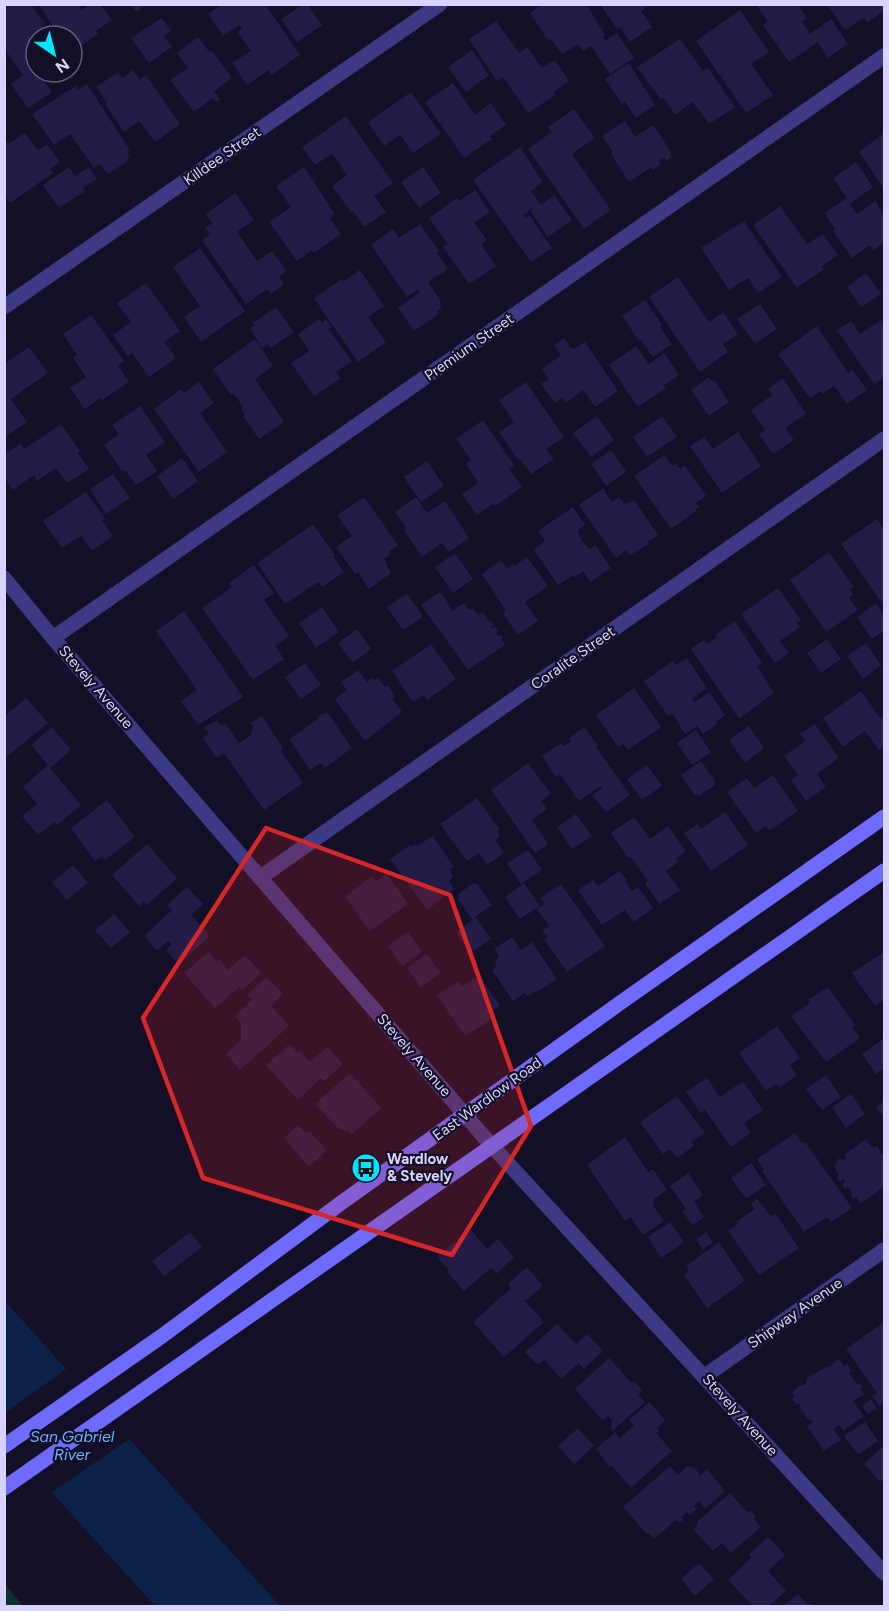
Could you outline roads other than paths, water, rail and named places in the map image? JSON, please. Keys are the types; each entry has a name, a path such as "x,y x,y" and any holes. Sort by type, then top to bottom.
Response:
{"main road":[{"name":"East Wardlow Road","path":"4,1446 124,1363 341,1203 620,1003 885,817"},
{"path":"4,1488 885,871"}],"street":[{"name":"Killdee Street","path":"4,307 440,4"},
{"name":"Premium Street","path":"53,638 885,56"},
{"name":"Coralite Street","path":"261,877 885,439"},
{"name":"Stevely Avenue","path":"4,578 53,638 492,1146 885,1573"},
{"name":"Shipway Avenue","path":"705,1376 885,1251"}],"water":[{"name":"San Gabriel River","path":"4,1300 280,1606 155,1606 5,1441"}],"place":[{"name":"Wardlow & Stevely","path":"366,1168"}]}
